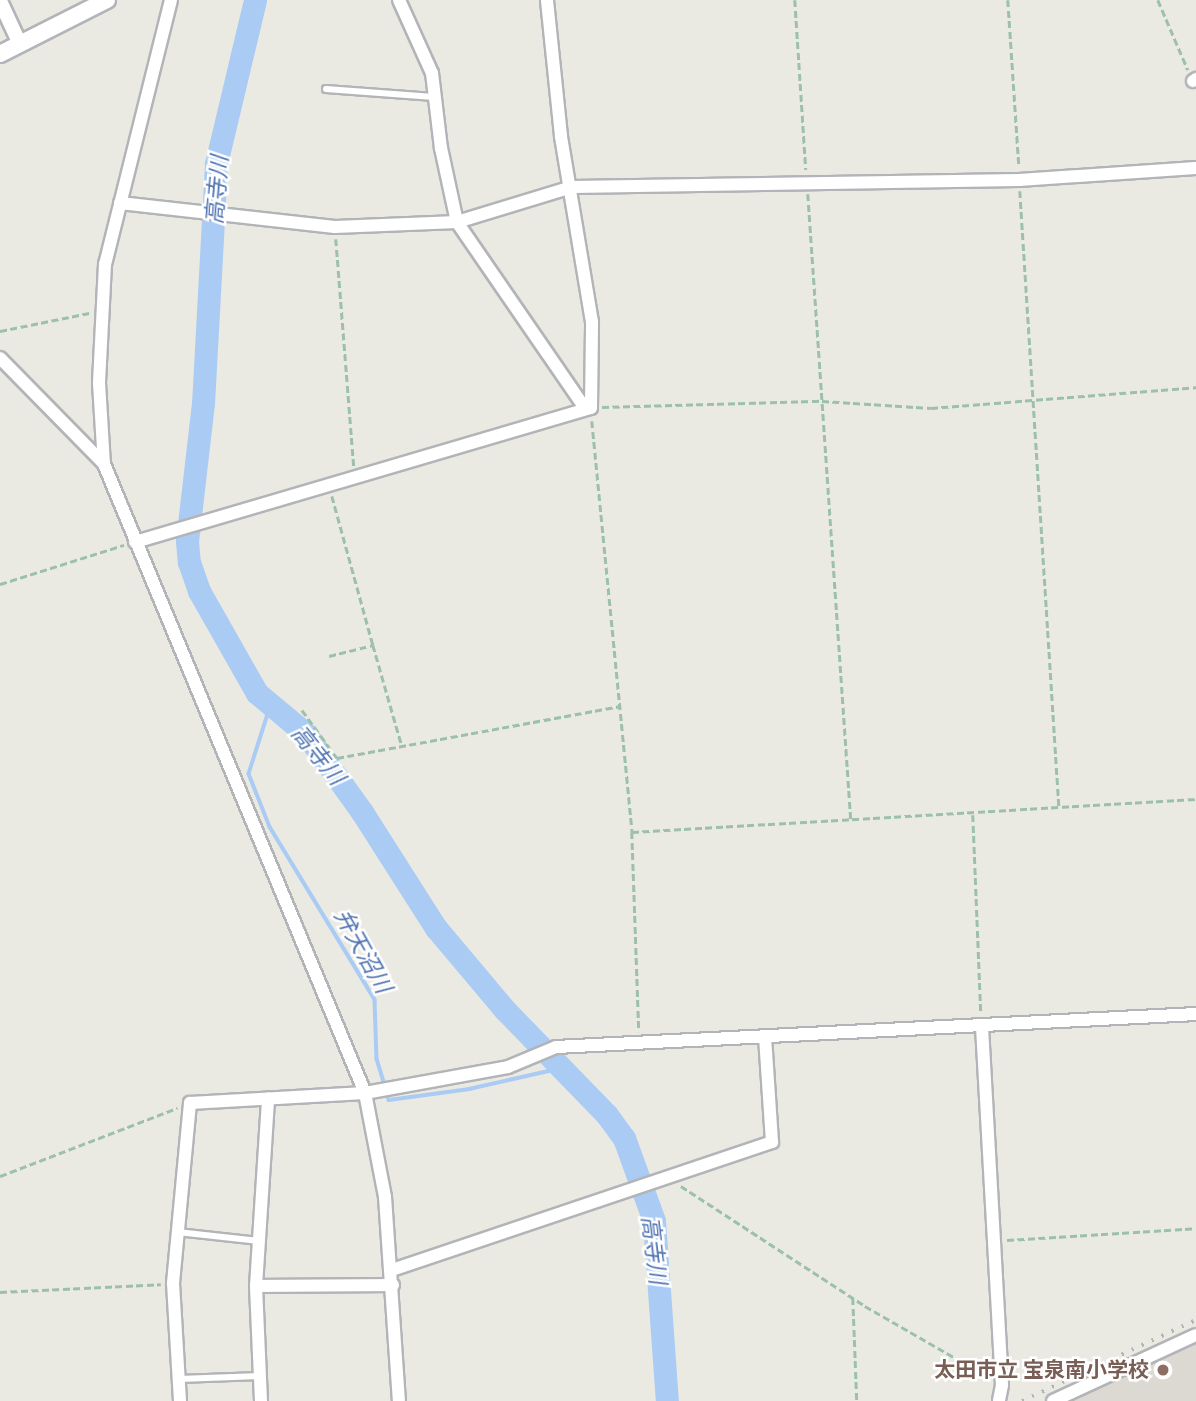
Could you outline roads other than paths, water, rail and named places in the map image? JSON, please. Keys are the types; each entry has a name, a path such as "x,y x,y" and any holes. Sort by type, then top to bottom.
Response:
{"main road":[{"path":"0,54 107,0"}],"street":[{"path":"172,0 105,264 99,383 104,464 365,1093 385,1197 399,1401"},
{"path":"398,0 429,63 436,97 441,148 457,222 588,408"},
{"path":"547,0 561,136 572,187 592,322 588,408"},
{"path":"0,1 20,44"},
{"path":"120,203 335,227 457,222 572,187 1019,180 1196,168"},
{"path":"0,358 104,464"},
{"path":"135,542 588,408"},
{"path":"180,1401 173,1283 190,1102 365,1093 508,1067 556,1047 1196,1014"},
{"path":"982,1027 1002,1385 999,1401"},
{"path":"392,1270 772,1142 765,1037"},
{"path":"261,1401 256,1286 268,1098"},
{"path":"256,1286 393,1285"},
{"path":"1054,1401 1196,1335"}],"lane":[{"path":"326,89 436,97"},
{"path":"178,1232 259,1241"},
{"path":"179,1379 260,1376"}],"waterway":[{"name":"高寺川","path":"255,0 216,164 203,403 187,541 189,562 199,591 257,693 306,734 362,812 436,928 505,1010 607,1115 624,1138 654,1221 667,1401"},
{"name":"弁天沼川","path":"271,705 249,774 270,827 375,1000 377,1059 385,1085"},
{"name":"弁天沼川","path":"387,1093 389,1100 469,1089 562,1068"}],"railway":[{"path":"1022,1401 1196,1320"}],"place":[{"name":"太田市立 宝泉南小学校","path":"1163,1370"}]}
